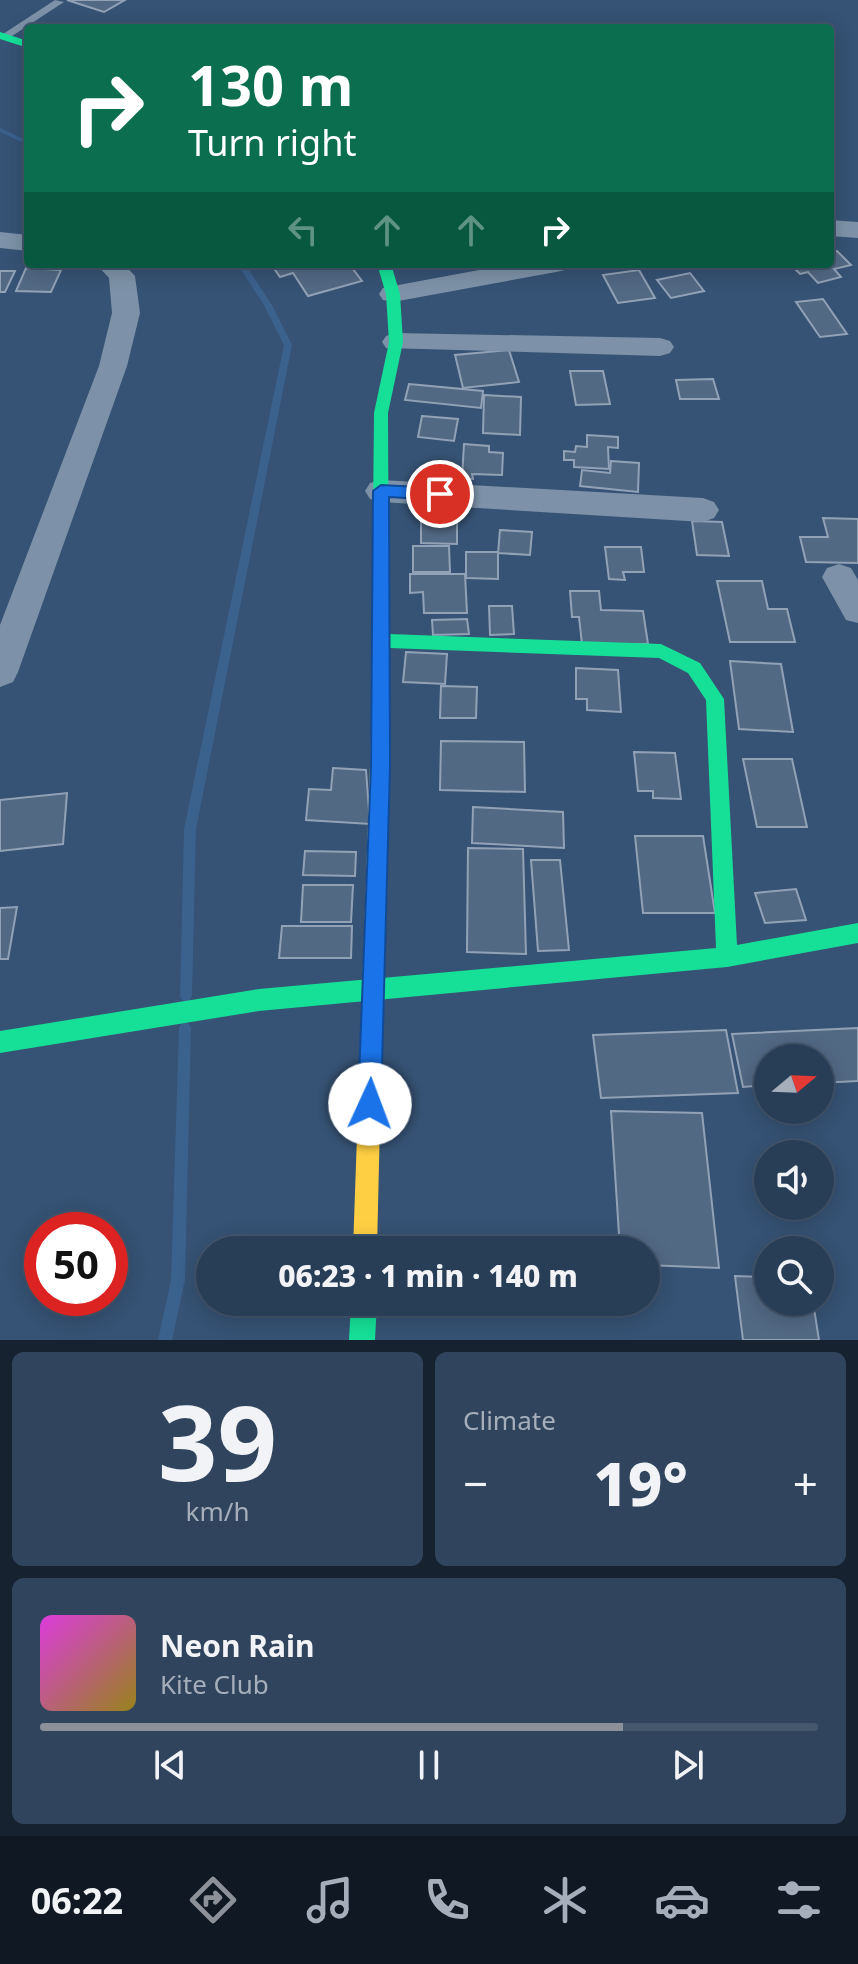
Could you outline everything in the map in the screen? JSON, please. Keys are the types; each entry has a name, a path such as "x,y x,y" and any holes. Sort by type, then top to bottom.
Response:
{"street":[{"path":"3,36 24,44"},
{"path":"834,228 858,230"},
{"path":"0,240 24,243"},
{"path":"0,672 113,366 126,313 122,276 113,268"},
{"path":"365,1236 381,641 381,413 396,342 393,294 385,268"},
{"path":"393,294 534,268"},
{"path":"396,342 660,347"},
{"path":"381,491 703,510"},
{"path":"839,577 858,610"},
{"path":"381,641 661,651 679,656 695,666 707,680 715,699 727,957"},
{"path":"0,1042 259,1000 727,957 858,933"},
{"path":"362,1340 363,1316"}],"lane":[{"path":"3,36 59,2"}],"building":[{"path":"67,0 125,0 104,12"},
{"path":"834,251 851,265 834,269 841,277 818,283 808,272 800,274 794,268 834,268"},
{"path":"26,268 61,270 51,292 16,291"},
{"path":"274,268 352,268 362,281 308,296 293,273 280,277"},
{"path":"639,270 655,298 618,303 603,275"},
{"path":"0,271 15,271 5,292 0,292"},
{"path":"690,273 704,291 671,298 657,280"},
{"path":"823,299 847,334 820,337 796,302"},
{"path":"509,350 519,382 463,388 455,355"},
{"path":"570,371 603,371 610,404 576,405"},
{"path":"713,379 719,399 680,399 676,380"},
{"path":"409,384 483,391 481,408 405,400"},
{"path":"484,395 521,397 520,435 483,433"},
{"path":"422,416 458,419 454,441 418,437"},
{"path":"587,435 618,437 618,448 608,447 609,469 574,467 574,460 564,460 564,451 575,452 576,446 587,447"},
{"path":"464,444 489,446 489,452 503,453 502,475 472,474 473,479 462,478"},
{"path":"611,461 639,463 638,492 580,486 582,470 610,473"},
{"path":"421,514 457,514 457,544 421,543"},
{"path":"823,518 858,519 858,563 806,562 800,537 828,537"},
{"path":"692,521 722,522 729,556 697,555"},
{"path":"500,530 532,532 530,555 498,553"},
{"path":"413,546 449,546 450,572 413,572"},
{"path":"605,547 641,547 644,572 623,572 625,580 609,579"},
{"path":"466,552 498,552 498,579 466,578"},
{"path":"410,574 465,574 467,613 424,613 423,592 410,593"},
{"path":"717,581 762,581 768,609 787,609 795,642 730,642"},
{"path":"570,591 599,591 601,610 643,611 648,644 582,644 579,617 572,617"},
{"path":"489,606 512,606 514,634 490,635"},
{"path":"467,619 469,634 433,635 432,620"},
{"path":"406,652 447,654 445,684 403,682"},
{"path":"730,661 781,664 793,732 739,729"},
{"path":"576,668 618,670 621,712 587,710 587,699 576,699"},
{"path":"441,686 477,687 476,718 440,718"},
{"path":"441,741 524,742 525,792 440,790"},
{"path":"634,752 675,753 681,799 653,798 653,791 638,791"},
{"path":"743,759 792,759 807,827 757,827"},
{"path":"333,768 366,770 370,824 306,820 309,789 331,790"},
{"path":"67,793 63,844 0,851 0,800"},
{"path":"473,807 563,812 564,848 472,843"},
{"path":"635,836 703,836 715,913 643,913"},
{"path":"468,848 523,849 526,954 467,952"},
{"path":"305,851 356,852 355,876 303,875"},
{"path":"531,860 560,860 569,950 538,951"},
{"path":"303,885 353,885 351,922 301,922"},
{"path":"796,889 806,920 765,923 755,893"},
{"path":"17,907 8,959 0,959 0,908"},
{"path":"282,926 352,926 351,958 279,958"},
{"path":"858,1028 858,1081 834,1082 834,1044 754,1044 754,1086 743,1087 732,1034"},
{"path":"726,1030 738,1093 601,1098 593,1035"},
{"path":"611,1111 702,1113 719,1268 660,1266 660,1236 619,1236"},
{"path":"735,1276 754,1277 754,1316 815,1316 819,1340 743,1340"}],"waterway":[{"path":"0,130 24,141"},
{"path":"186,996 190,829 288,345 268,305 244,268"},
{"path":"165,1340 178,1280 185,1028"}],"traffic: fast":[{"path":"0,35 24,44"},
{"path":"380,737 381,413 396,342 393,294 385,268"},
{"path":"381,641 661,651 694,668 715,699 727,957"},
{"path":"0,1042 259,1000 727,957 858,933"},
{"path":"362,1340 363,1316"}],"traffic: slow":[{"path":"365,1236 380,737"}],"route":[{"path":"370,1104 380,765 381,491 440,494"}]}
